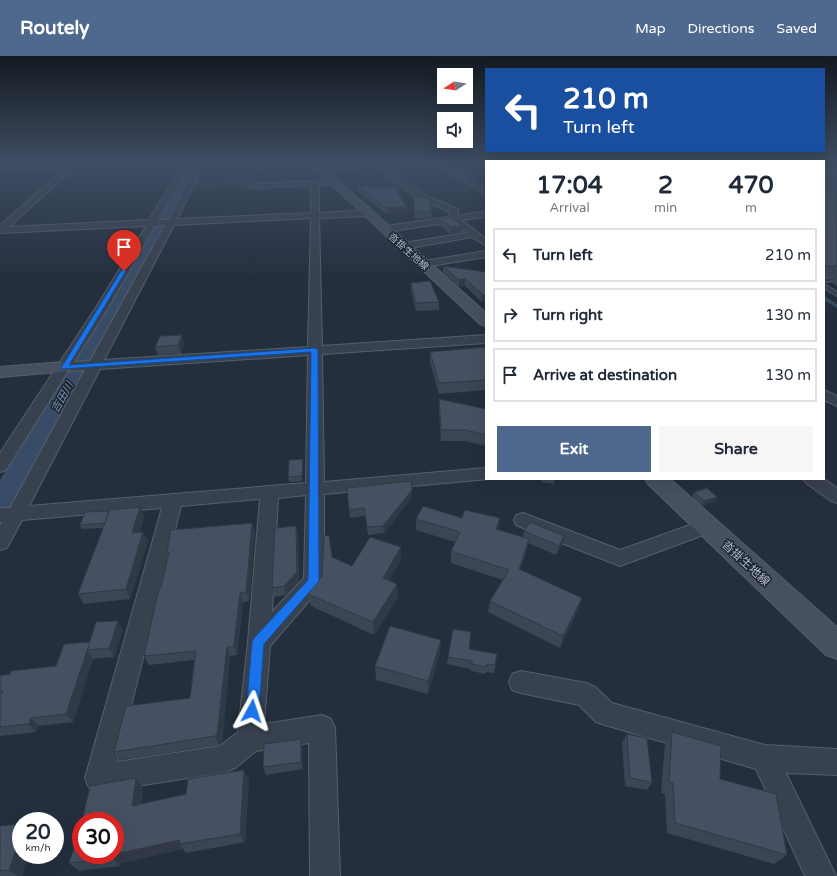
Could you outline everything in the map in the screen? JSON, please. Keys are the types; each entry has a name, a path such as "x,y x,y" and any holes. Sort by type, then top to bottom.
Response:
{"main road":[{"name":"沓掛生地線","path":"356,202 485,320"},
{"path":"0,372 64,368"},
{"name":"沓掛生地線","path":"657,480 837,646"}],"street":[{"path":"32,202 0,230 368,213"},
{"path":"0,466 103,306 164,202"},
{"path":"0,543 8,514 95,365 181,202"},
{"path":"258,642 314,581 315,202"},
{"path":"434,202 455,211 453,219"},
{"path":"386,229 485,214"},
{"path":"453,219 485,242"},
{"path":"404,246 474,234"},
{"path":"424,264 485,254"},
{"path":"64,368 485,339"},
{"path":"825,395 837,402"},
{"path":"8,514 485,474"},
{"path":"813,480 837,497"},
{"path":"250,739 269,493"},
{"path":"173,501 99,778 226,759 250,739 322,728 325,876"},
{"path":"523,520 620,558 707,526"},
{"path":"521,682 586,695 605,713 765,758 837,762"},
{"path":"765,758 821,876"}],"lane":[{"path":"825,280 837,279"},
{"path":"825,287 837,294"}],"building":[{"path":"378,202 404,202 406,206 386,208"},
{"path":"414,202 429,202 432,212 414,212"},
{"path":"825,202 837,202 837,266 825,264"},
{"path":"451,217 463,226 451,227 439,219"},
{"path":"443,266 485,272 485,295 483,295 465,279 459,280"},
{"path":"430,281 439,302 416,303 411,283"},
{"path":"182,335 178,345 155,347 160,336"},
{"path":"485,347 485,380 439,383 430,352"},
{"path":"439,399 485,409 485,435 466,430 441,430"},
{"path":"303,459 302,476 288,477 289,460"},
{"path":"411,481 412,490 383,526 367,527 364,508 349,510 347,488"},
{"path":"707,488 717,497 704,501 694,492"},
{"path":"423,506 462,518 465,510 500,518 496,529 529,539 519,569 582,598 563,636 490,601 509,570 451,551 460,533 416,519"},
{"path":"140,507 132,533 143,532 126,589 78,594 110,510"},
{"path":"109,511 105,523 80,525 85,512"},
{"path":"530,522 564,536 559,546 524,531"},
{"path":"252,523 246,592 240,593 234,646 227,647 217,735 114,752 126,706 190,698 196,651 144,656 159,588 161,588 169,552 167,552 171,530"},
{"path":"296,526 297,572 284,586 272,588 275,528"},
{"path":"329,535 332,557 352,566 370,537 401,547 383,578 397,584 373,622 308,594 322,576 324,536"},
{"path":"118,621 109,648 87,650 96,622"},
{"path":"390,626 441,640 428,681 375,666"},
{"path":"453,629 471,632 469,649 497,654 495,665 487,664 486,667 472,664 472,661 448,657"},
{"path":"90,642 66,714 31,718 29,724 0,727 0,696 3,691 0,691 0,676 10,674 11,671 56,666 64,644"},
{"path":"672,732 721,746 720,779 776,794 787,855 675,823 673,783 669,782"},
{"path":"627,734 647,738 652,782 630,778"},
{"path":"301,739 301,762 263,767 264,744"},
{"path":"244,770 240,834 179,844 180,840 124,852 124,812 84,812 90,786 136,778 132,806 186,794 188,779"},
{"path":"12,825 12,862 9,870 0,871 0,826"},
{"path":"72,854 72,863 69,863"}],"waterway":[{"name":"吉田川","path":"0,505 172,202"},
{"path":"825,299 837,306"}],"route":[{"path":"124,271 64,368 315,350 314,581 258,642 252,711"}]}
